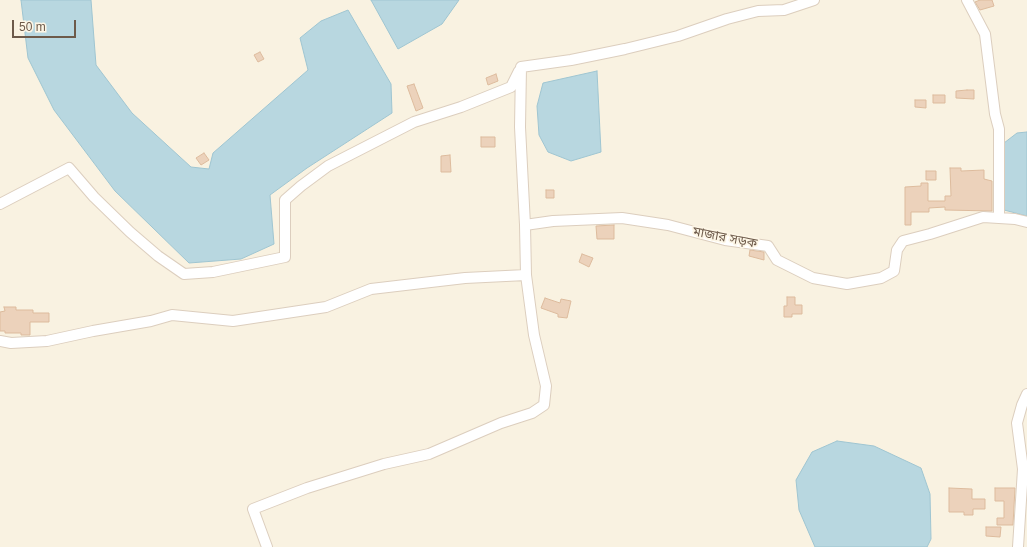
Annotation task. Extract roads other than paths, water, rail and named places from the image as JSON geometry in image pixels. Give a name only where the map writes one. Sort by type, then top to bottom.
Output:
[{"type":"street","points":[[521,67],[571,60],[625,49],[678,36],[758,10],[784,10],[814,0]]},
{"type":"street","points":[[967,0],[985,34],[995,114],[999,129],[999,218]]},
{"type":"street","points":[[0,204],[69,168],[94,198],[130,232],[158,256],[184,274],[213,272],[285,257],[285,200],[301,186],[328,166],[414,122],[461,107],[511,87],[521,67]]},
{"type":"street","points":[[267,547],[253,509],[307,488],[384,464],[429,454],[501,423],[532,413],[544,404],[546,386],[534,335],[526,275],[520,126],[521,67]]},
{"type":"street","name":"মাজার সড়ক","points":[[525,225],[553,221],[622,218],[668,225],[724,240],[768,246],[777,260],[813,278],[847,284],[881,278],[894,271],[897,250],[904,241],[983,217],[1015,219],[1027,222]]},
{"type":"street","points":[[0,341],[11,343],[47,341],[151,321],[172,315],[232,321],[326,307],[371,290],[465,278],[526,275]]},
{"type":"street","points":[[1018,547],[1023,469],[1017,422],[1027,394]]},
{"type":"water","points":[[21,0],[91,0],[96,65],[132,113],[191,167],[209,169],[213,153],[308,70],[300,38],[321,21],[348,10],[391,84],[392,113],[307,168],[270,195],[274,244],[241,259],[189,263],[115,191],[54,110],[28,58]]},
{"type":"water","points":[[371,0],[459,0],[442,24],[398,49]]},
{"type":"water","points":[[597,71],[601,152],[571,161],[548,152],[539,135],[537,106],[543,83]]},
{"type":"water","points":[[1027,132],[1027,216],[1004,210],[1004,143],[1017,133]]},
{"type":"water","points":[[837,441],[874,446],[921,468],[930,494],[931,539],[927,547],[815,547],[799,510],[796,480],[812,452]]}]
